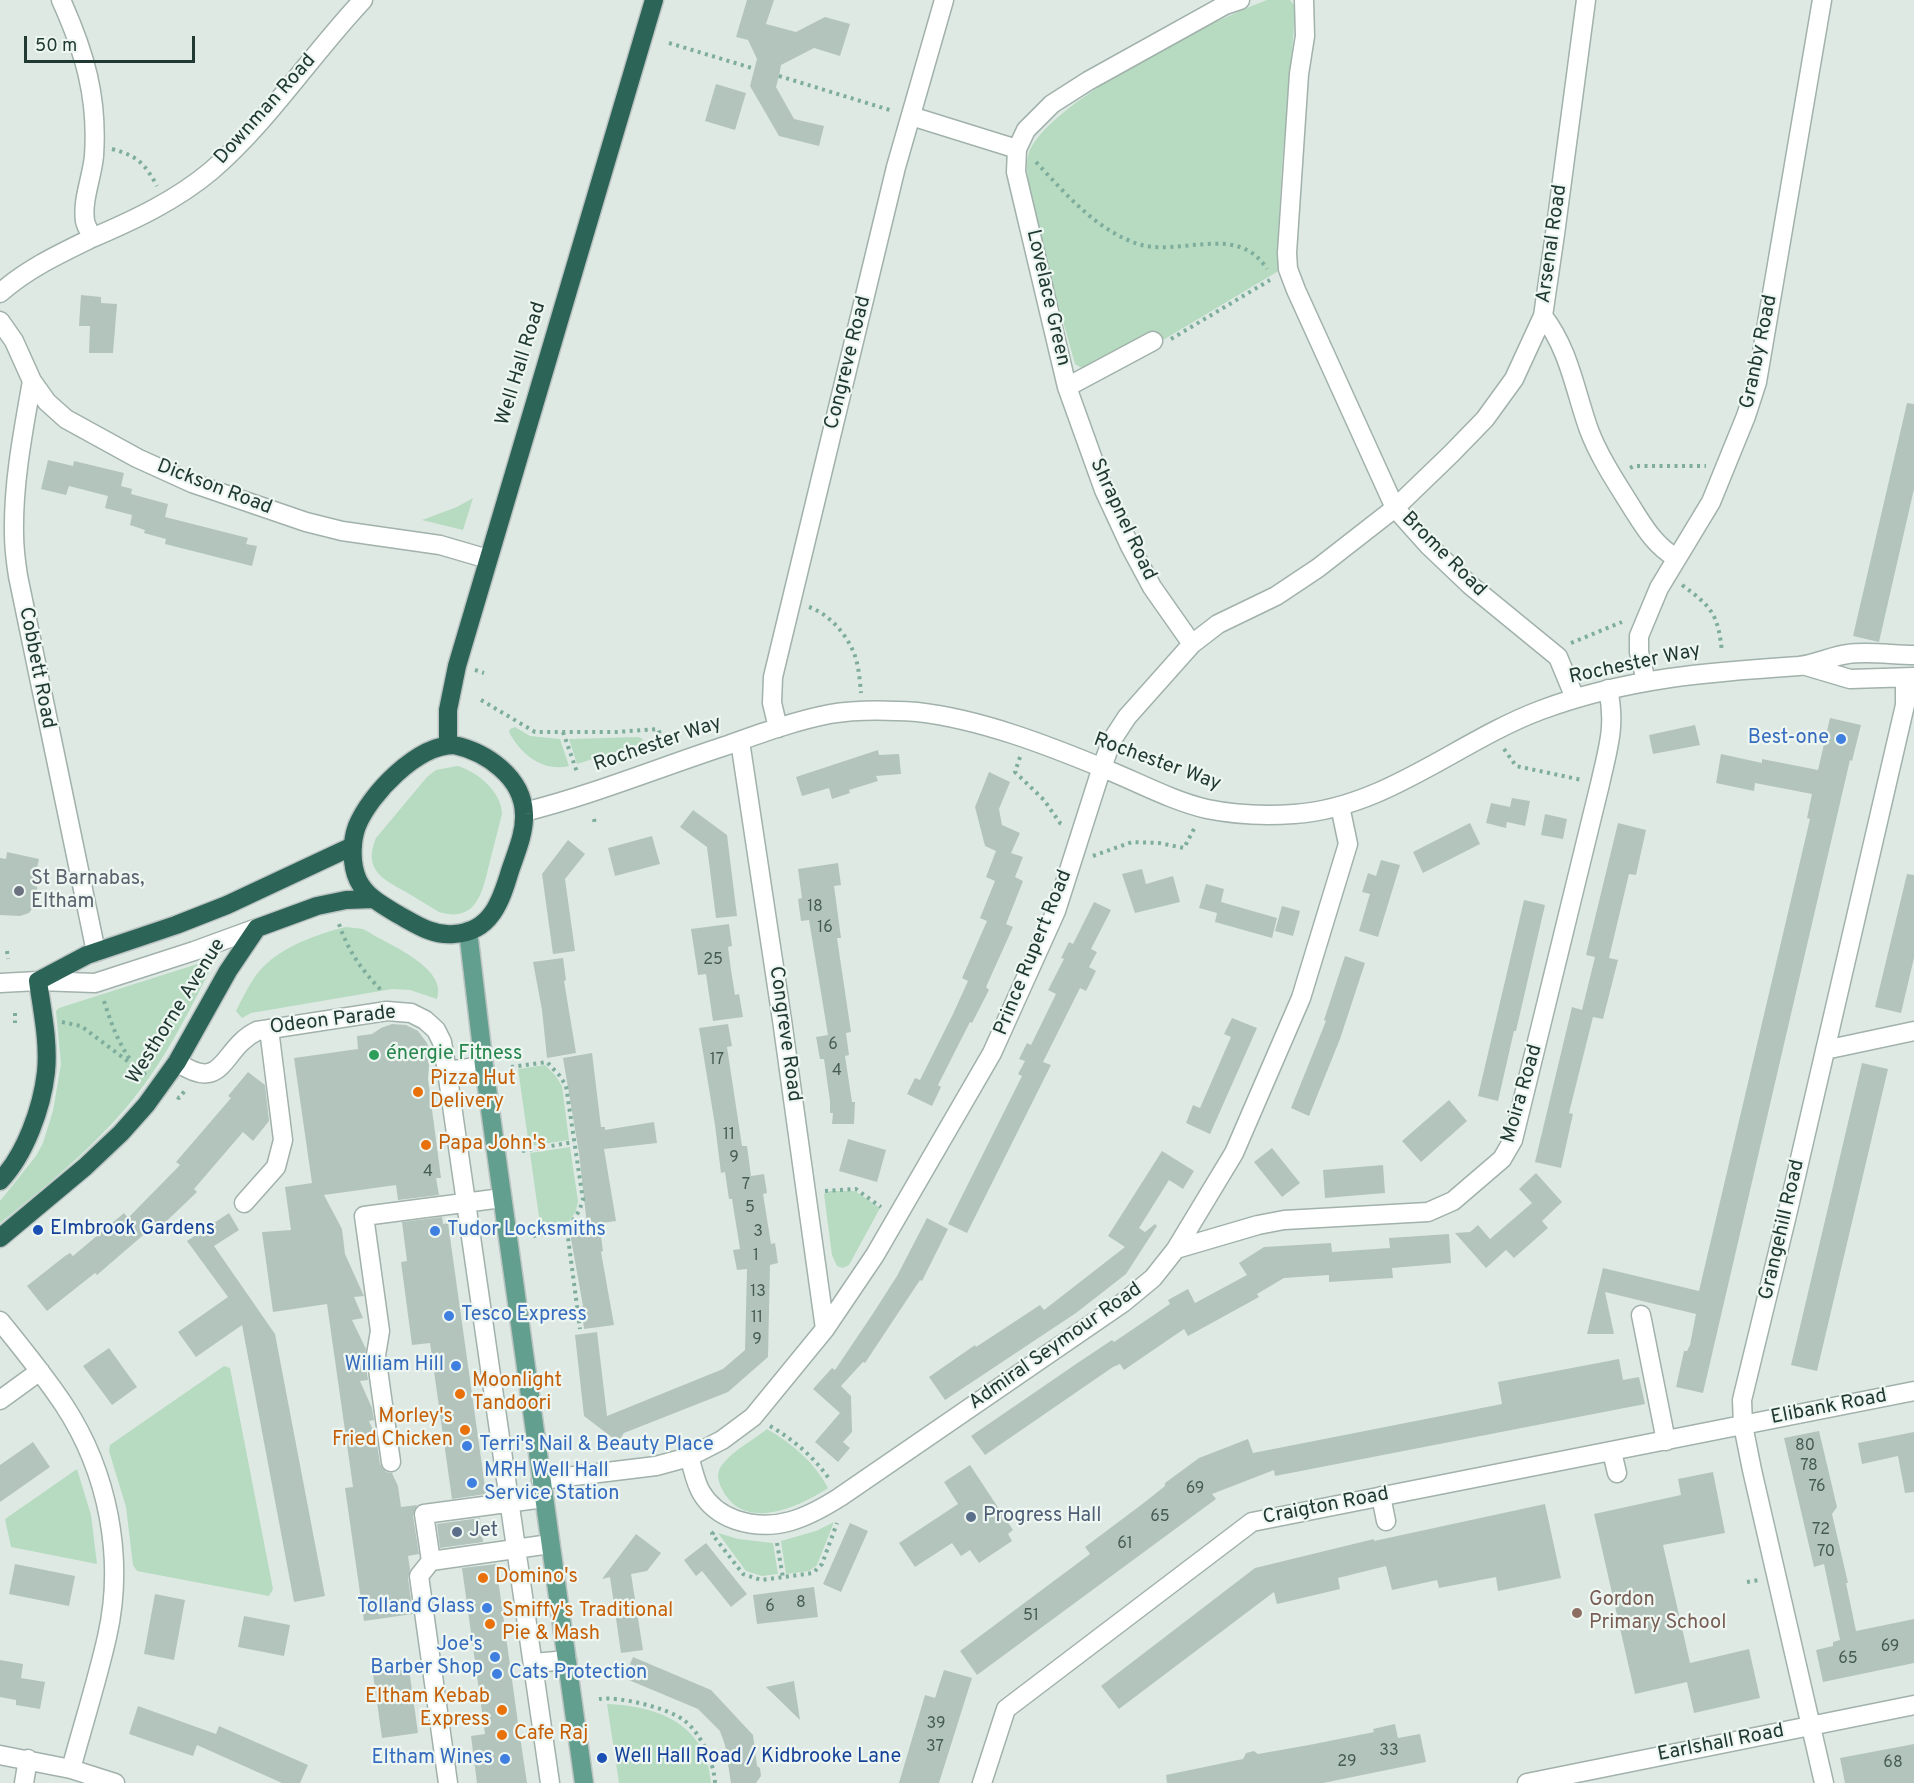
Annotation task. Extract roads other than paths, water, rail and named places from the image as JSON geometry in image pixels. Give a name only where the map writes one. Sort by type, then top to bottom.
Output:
[{"type":"highway","name":"Well Hall Road","points":[[447,745],[451,691],[488,558],[654,0]]},
{"type":"highway","points":[[447,745],[465,747],[481,753],[505,773],[515,784],[524,812],[518,848],[500,903],[484,922],[468,931],[455,934],[439,934],[423,929],[373,899],[358,881],[353,865],[353,846],[357,826],[384,787],[415,758],[429,750],[447,745]]},
{"type":"highway","points":[[0,1181],[23,1147],[37,1114],[46,1072],[45,1034],[38,981],[96,952],[227,905],[353,846]]},
{"type":"highway","points":[[256,928],[316,906],[346,900],[373,899]]},
{"type":"highway","name":"Westhorne Avenue","points":[[0,1238],[56,1193],[121,1133],[146,1105],[177,1062],[228,971],[256,928]]},
{"type":"main road","points":[[468,931],[484,1066],[584,1783]]},
{"type":"street","points":[[61,0],[86,61],[93,93],[94,146],[85,221],[92,238]]},
{"type":"street","name":"Downman Road","points":[[0,293],[45,260],[143,216],[211,171],[246,137],[363,0]]},
{"type":"street","name":"Congreve Road","points":[[778,728],[772,703],[773,677],[910,116],[944,0]]},
{"type":"street","points":[[910,116],[1017,149],[1026,130],[1052,104],[1088,81],[1225,5],[1240,0]]},
{"type":"street","name":"Brome Road","points":[[1305,0],[1305,36],[1299,74],[1287,253],[1288,269],[1296,290],[1395,508],[1429,546],[1470,585],[1558,657],[1575,698]]},
{"type":"street","name":"Arsenal Road","points":[[1586,0],[1556,234],[1543,316],[1556,332],[1590,432],[1613,477],[1651,538],[1662,550],[1676,558]]},
{"type":"street","name":"Granby Road","points":[[1646,681],[1639,652],[1639,636],[1666,576],[1711,502],[1746,416],[1757,382],[1822,0]]},
{"type":"street","name":"Lovelace Green","points":[[1017,149],[1016,171],[1067,387],[1153,341]]},
{"type":"street","name":"Prince Rupert Road","points":[[541,1480],[656,1466],[690,1457],[722,1440],[753,1417],[825,1329],[875,1256],[992,1053],[1056,911],[1102,767],[1113,740],[1128,717],[1192,644],[1218,624],[1276,596],[1318,568],[1395,508],[1485,419],[1514,379],[1543,316]]},
{"type":"street","name":"Dickson Road","points":[[0,321],[14,341],[32,381],[47,402],[66,419],[137,458],[192,483],[315,524],[351,533],[440,545],[488,558]]},
{"type":"street","name":"Cobbett Road","points":[[32,381],[19,458],[8,499],[18,576],[96,952]]},
{"type":"street","name":"Shrapnel Road","points":[[1067,387],[1104,490],[1130,546],[1152,587],[1192,644]]},
{"type":"street","name":"Rochester Way","points":[[524,812],[564,802],[778,728],[832,714],[863,711],[918,712],[955,718],[1102,767],[1205,808],[1248,815],[1297,814],[1340,806],[1371,795],[1408,778],[1492,732],[1537,712],[1608,689],[1646,681],[1724,671],[1804,665],[1850,653],[1914,655]]},
{"type":"street","name":"Rochester Way","points":[[1804,665],[1850,679],[1910,677]]},
{"type":"street","name":"Grangehill Road","points":[[1824,1783],[1743,1425],[1742,1400],[1910,677]]},
{"type":"street","name":"Moira Road","points":[[1176,1249],[1258,1225],[1284,1220],[1428,1212],[1453,1201],[1502,1159],[1513,1140],[1600,784],[1612,727],[1613,711],[1608,689]]},
{"type":"street","name":"Congreve Road","points":[[740,741],[825,1329]]},
{"type":"street","name":"Admiral Seymour Road","points":[[690,1457],[699,1490],[709,1504],[726,1516],[750,1524],[775,1526],[806,1516],[834,1500],[1124,1302],[1153,1278],[1176,1249],[1234,1153],[1301,998],[1348,844],[1340,806]]},
{"type":"street","points":[[0,983],[99,982],[256,928]]},
{"type":"street","name":"Odeon Parade","points":[[177,1062],[197,1074],[207,1074],[217,1069],[247,1036],[257,1031],[387,1011],[411,1013],[425,1020],[436,1030],[442,1042],[447,1071],[550,1783]]},
{"type":"street","points":[[244,1203],[276,1167],[283,1140],[269,1029]]},
{"type":"street","points":[[1825,1050],[1914,1031]]},
{"type":"street","points":[[447,1071],[484,1066]]},
{"type":"street","points":[[391,1462],[376,1355],[380,1331],[364,1216],[502,1197]]},
{"type":"street","points":[[1641,1315],[1666,1441]]},
{"type":"street","points":[[0,1321],[40,1371],[87,1446],[104,1494],[112,1534],[114,1581],[107,1635],[71,1769]]},
{"type":"street","points":[[0,1400],[40,1371]]},
{"type":"street","name":"Elibank Road","points":[[1743,1425],[1914,1391]]},
{"type":"street","name":"Craigton Road","points":[[982,1783],[1006,1709],[1252,1522],[1743,1425]]},
{"type":"street","points":[[1612,1452],[1617,1473]]},
{"type":"street","points":[[1381,1496],[1386,1521]]},
{"type":"street","points":[[431,1561],[424,1514],[544,1498]]},
{"type":"street","points":[[448,1783],[419,1576],[431,1561],[550,1544]]},
{"type":"street","points":[[534,1663],[567,1660]]},
{"type":"street","name":"Earlshall Road","points":[[1527,1783],[1914,1705]]},
{"type":"street","points":[[0,1755],[71,1769],[115,1783]]},
{"type":"street","points":[[24,1783],[28,1760]]},
{"type":"place","name":"Best-one","points":[[1841,739]]},
{"type":"place","name":"St Barnabas, Eltham","points":[[19,891]]},
{"type":"place","name":"énergie Fitness","points":[[374,1055]]},
{"type":"place","name":"Pizza Hut Delivery","points":[[418,1092]]},
{"type":"place","name":"Papa John's","points":[[426,1145]]},
{"type":"place","name":"Elmbrook Gardens","points":[[38,1230]]},
{"type":"place","name":"Tudor Locksmiths","points":[[435,1231]]},
{"type":"place","name":"Tesco Express","points":[[449,1316]]},
{"type":"place","name":"William Hill","points":[[456,1366]]},
{"type":"place","name":"Moonlight Tandoori","points":[[460,1394]]},
{"type":"place","name":"Morley's Fried Chicken","points":[[465,1430]]},
{"type":"place","name":"Terri's Nail & Beauty Place","points":[[467,1446]]},
{"type":"place","name":"MRH Well Hall Service Station","points":[[472,1483]]},
{"type":"place","name":"Progress Hall","points":[[971,1517]]},
{"type":"place","name":"Jet","points":[[457,1532]]},
{"type":"place","name":"Domino's","points":[[483,1578]]},
{"type":"place","name":"Tolland Glass","points":[[487,1608]]},
{"type":"place","name":"Gordon Primary School","points":[[1577,1613]]},
{"type":"place","name":"Smiffy's Traditional Pie & Mash","points":[[490,1624]]},
{"type":"place","name":"Joe's Barber Shop","points":[[495,1657]]},
{"type":"place","name":"Cats Protection","points":[[497,1674]]},
{"type":"place","name":"Eltham Kebab Express","points":[[502,1710]]},
{"type":"place","name":"Cafe Raj","points":[[502,1735]]},
{"type":"place","name":"Well Hall Road / Kidbrooke Lane","points":[[602,1758]]},
{"type":"place","name":"Eltham Wines","points":[[505,1759]]}]
